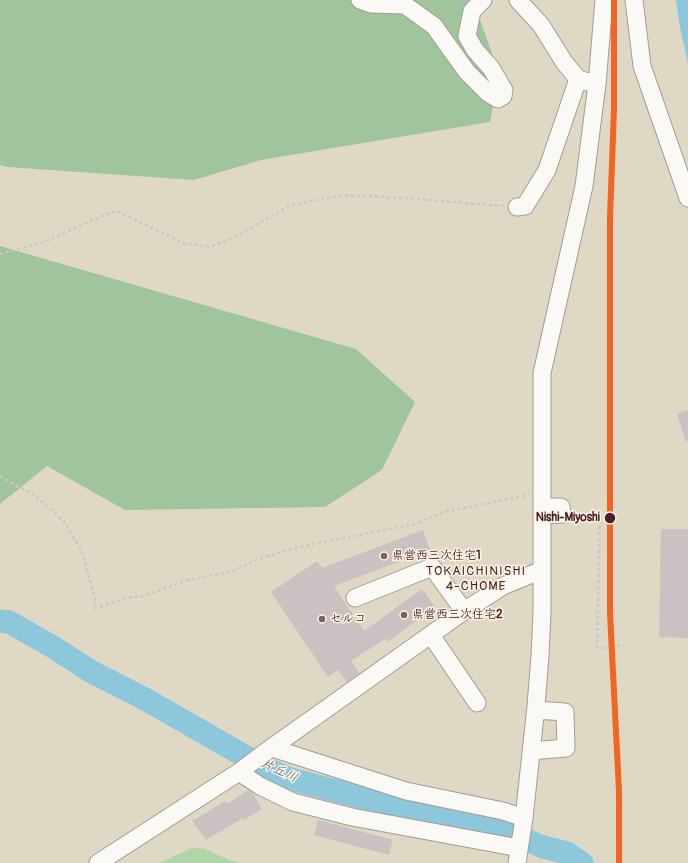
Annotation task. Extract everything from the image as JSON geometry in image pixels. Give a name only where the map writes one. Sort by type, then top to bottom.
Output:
[{"type":"street","points":[[360,0],[371,4],[405,5],[434,26],[467,72],[488,93],[498,99],[503,96],[504,90],[491,68],[475,50],[467,36],[472,11],[483,0]]},
{"type":"street","points":[[518,0],[540,24],[564,62],[578,79],[597,84]]},
{"type":"street","points":[[242,769],[260,786],[293,802],[518,856],[524,818],[536,710],[541,627],[542,373],[584,186],[597,84],[604,0]]},
{"type":"street","points":[[634,0],[642,66],[688,198]]},
{"type":"street","points":[[517,207],[525,206],[547,170],[578,79]]},
{"type":"street","points":[[355,598],[432,567],[461,607]]},
{"type":"street","points":[[394,651],[461,607],[503,586],[542,570]]},
{"type":"street","points":[[98,863],[242,769],[431,635],[461,607]]},
{"type":"street","points":[[431,635],[477,703]]},
{"type":"street","points":[[531,751],[566,748],[565,712],[536,710]]},
{"type":"street","points":[[268,750],[406,791],[524,818]]},
{"type":"path","points":[[0,254],[44,242],[106,214],[117,211],[184,243],[209,247],[233,238],[291,205],[343,195],[517,207]]},
{"type":"path","points":[[0,476],[32,493],[63,520],[81,549],[94,598],[94,609],[127,598],[144,596],[188,580],[230,572],[259,559],[299,547],[415,524],[443,512],[542,505]]},
{"type":"path","points":[[600,514],[597,648],[618,648],[618,643]]},
{"type":"green space","points":[[0,0],[473,0],[499,73],[490,122],[261,160],[194,180],[8,167],[0,165]]},
{"type":"green space","points":[[0,246],[356,349],[415,402],[382,470],[325,507],[125,510],[47,466],[0,504]]},
{"type":"green space","points":[[192,848],[205,849],[229,860],[241,863],[159,863]]},
{"type":"water","points":[[676,0],[688,0],[688,64],[680,27]]},
{"type":"building","points":[[688,410],[688,441],[686,442],[677,414]]},
{"type":"building","points":[[661,529],[688,529],[688,638],[659,637]]},
{"type":"building","name":"セルコ","points":[[423,530],[430,550],[334,586],[364,631],[422,589],[435,607],[387,642],[385,639],[351,661],[359,673],[347,682],[338,670],[328,677],[271,592],[317,561],[322,568]]},
{"type":"building","points":[[248,790],[253,794],[262,809],[244,820],[243,818],[206,840],[192,821],[225,801],[227,804]]},
{"type":"building","points":[[318,820],[393,840],[389,855],[314,835]]},
{"type":"waterway","name":"片丘川","points":[[0,621],[9,622],[53,647],[92,672],[145,699],[267,769],[291,779],[401,808],[502,830],[543,847],[567,853],[582,863]]},
{"type":"transit line","points":[[614,0],[614,109],[610,217],[610,613],[619,791],[619,863]]},
{"type":"place","name":"Nishi-Miyoshi","points":[[610,518]]},
{"type":"place","name":"県営西三次住宅1","points":[[384,556]]},
{"type":"place","name":"県営西三次住宅2","points":[[404,615]]},
{"type":"place","name":"セルコ","points":[[322,619]]},
{"type":"district","name":"TOKAICHINISHI 4-CHOME","points":[[476,580]]}]
